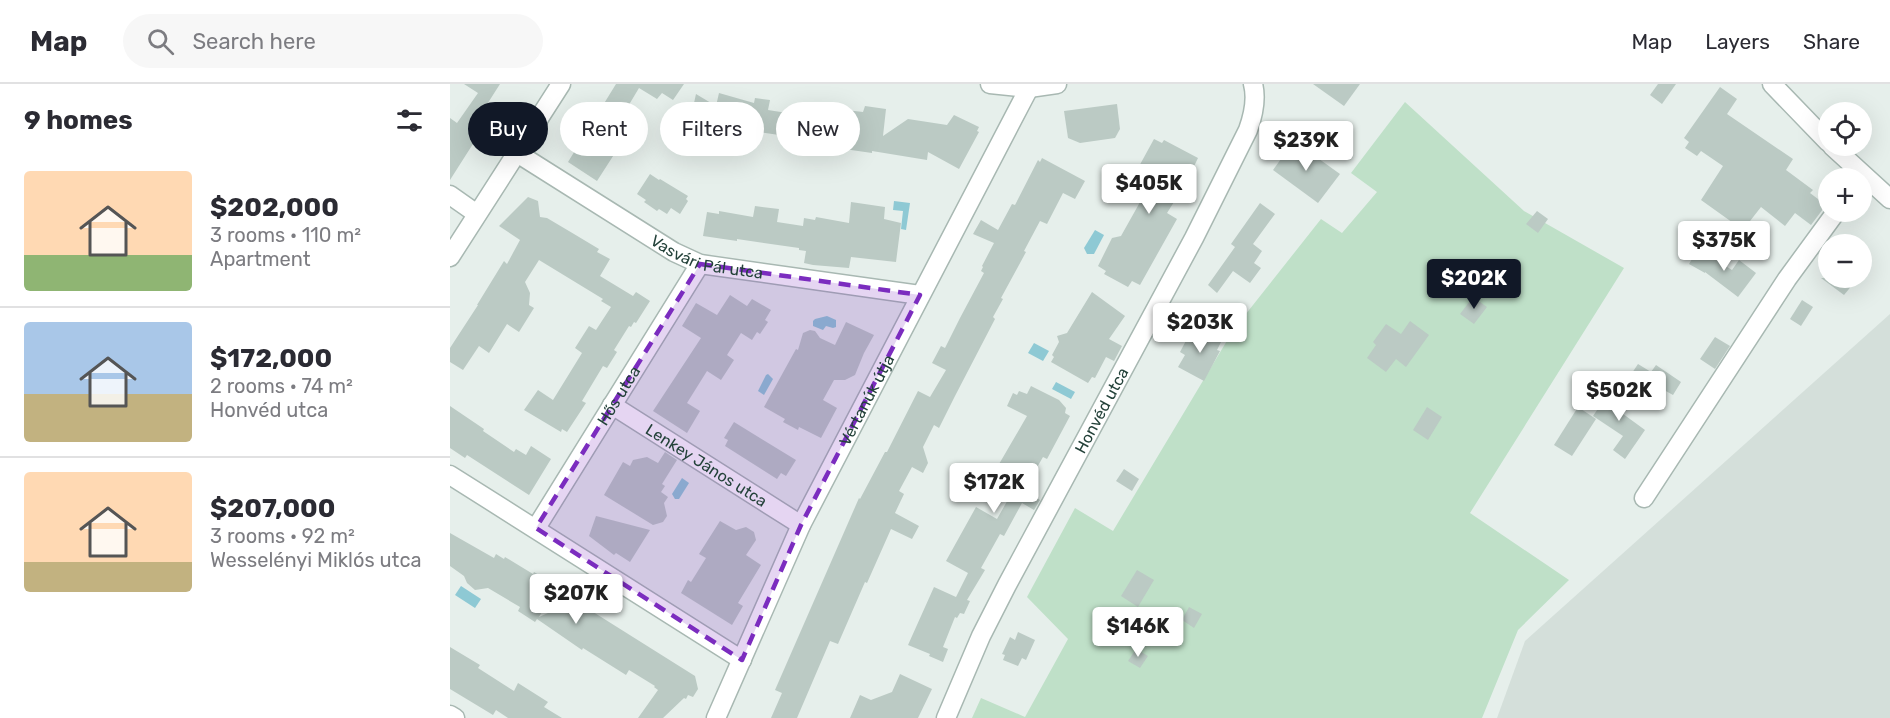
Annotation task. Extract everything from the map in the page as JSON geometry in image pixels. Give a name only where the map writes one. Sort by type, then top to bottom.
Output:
[{"type":"street","points":[[548,104],[561,84]]},
{"type":"street","points":[[990,84],[1029,88],[1057,84]]},
{"type":"street","points":[[1772,84],[1818,132]]},
{"type":"street","name":"Vértanúk útja","points":[[716,718],[801,525],[1029,88]]},
{"type":"street","name":"Honvéd utca","points":[[946,718],[981,636],[1007,585],[1194,238],[1248,130],[1252,120],[1253,93]]},
{"type":"street","points":[[450,257],[515,156]]},
{"type":"street","name":"Vasvári Pál utca","points":[[522,156],[674,252],[700,264],[920,295]]},
{"type":"street","points":[[1841,156],[1853,168]]},
{"type":"street","points":[[1872,185],[1890,199]]},
{"type":"street","points":[[450,195],[477,214]]},
{"type":"street","points":[[1644,498],[1787,279],[1829,222]]},
{"type":"street","name":"Hős utca","points":[[536,528],[700,264]]},
{"type":"street","name":"Lenkey János utca","points":[[612,405],[801,525]]},
{"type":"street","points":[[450,475],[742,660]]},
{"type":"street","points":[[450,715],[455,718]]},
{"type":"highlighted area","points":[[700,264],[920,295],[801,525],[742,660],[536,528]]},
{"type":"shaded area","points":[[1890,314],[1890,718],[1497,718],[1525,641]]},
{"type":"green space","points":[[1405,102],[1524,211],[1624,268],[1470,513],[1569,580],[1518,630],[1482,718],[972,718],[981,698],[1025,717],[1068,639],[1027,597],[1075,508],[1113,531],[1234,329],[1321,219],[1342,233],[1377,192],[1351,173]]},
{"type":"water","points":[[894,201],[910,203],[906,230],[901,229],[903,211],[893,210]]},
{"type":"water","points":[[1095,230],[1104,235],[1094,254],[1087,254],[1084,248]]},
{"type":"water","points":[[827,316],[836,320],[836,327],[826,326],[823,330],[813,326],[815,319]]},
{"type":"water","points":[[1034,343],[1049,351],[1043,361],[1028,353]]},
{"type":"water","points":[[768,374],[773,379],[764,395],[758,391]]},
{"type":"water","points":[[1056,382],[1075,392],[1071,399],[1052,389]]},
{"type":"water","points":[[682,478],[689,483],[679,499],[675,499],[672,494]]},
{"type":"water","points":[[576,580],[591,590],[587,598],[571,588]]},
{"type":"water","points":[[461,586],[481,599],[475,608],[455,595]]},
{"type":"building","points":[[464,84],[500,84],[488,102],[472,102],[478,93]]},
{"type":"building","points":[[616,84],[684,84],[673,100],[662,93],[657,99],[639,88],[631,102],[605,102]]},
{"type":"building","points":[[1313,84],[1360,84],[1344,106]]},
{"type":"building","points":[[1658,84],[1676,84],[1662,104],[1650,95]]},
{"type":"building","points":[[1720,87],[1737,99],[1727,114],[1793,159],[1786,170],[1813,190],[1810,193],[1818,199],[1818,216],[1811,225],[1795,213],[1785,226],[1761,207],[1743,230],[1701,200],[1723,166],[1701,151],[1697,156],[1685,148],[1689,142],[1684,138]]},
{"type":"building","points":[[719,93],[750,102],[717,102]]},
{"type":"building","points":[[696,94],[709,102],[694,102]]},
{"type":"building","points":[[755,98],[770,100],[768,110],[776,111],[776,135],[764,133],[764,102],[754,102]]},
{"type":"building","points":[[1117,104],[1120,129],[1115,138],[1080,143],[1068,138],[1064,111]]},
{"type":"building","points":[[865,106],[886,109],[883,136],[908,119],[947,125],[954,115],[979,127],[977,131],[979,132],[959,169],[928,152],[927,160],[872,151],[872,153],[860,151],[860,112],[863,112]]},
{"type":"building","points":[[468,107],[468,152],[450,180],[450,118],[457,123]]},
{"type":"building","points":[[1154,139],[1162,143],[1164,140],[1198,158],[1186,183],[1167,213],[1177,219],[1140,285],[1132,281],[1128,287],[1104,274],[1106,271],[1098,266],[1112,238],[1121,236],[1153,179],[1137,170]]},
{"type":"building","points":[[1294,141],[1340,174],[1318,203],[1273,170]]},
{"type":"building","points":[[572,156],[613,156],[597,181],[568,162]]},
{"type":"building","points":[[1042,158],[1085,181],[1075,199],[1063,193],[1047,224],[1040,221],[1001,298],[1003,299],[993,317],[995,319],[939,428],[934,425],[923,447],[928,463],[923,473],[912,467],[899,491],[904,494],[895,513],[919,526],[912,539],[891,529],[838,644],[830,641],[797,718],[771,718],[782,693],[775,690],[859,498],[887,452],[918,391],[930,397],[946,370],[932,363],[941,346],[945,348],[984,273],[981,271],[982,266],[994,243],[973,234],[981,220],[998,230],[1012,204],[1015,205],[1038,160],[1040,162]]},
{"type":"building","points":[[650,174],[688,196],[686,199],[688,201],[680,214],[671,208],[667,214],[659,209],[657,211],[637,194]]},
{"type":"building","points":[[528,197],[538,201],[540,217],[547,218],[599,249],[597,252],[610,259],[600,276],[633,296],[636,292],[650,301],[636,323],[629,326],[614,350],[617,352],[607,368],[603,366],[582,401],[586,403],[567,432],[562,429],[561,432],[524,410],[538,390],[553,400],[582,353],[575,348],[589,326],[596,330],[611,307],[601,301],[603,299],[539,260],[525,282],[530,293],[529,305],[534,308],[519,332],[507,324],[489,353],[479,346],[463,370],[450,362],[450,348],[504,261],[507,264],[520,240],[499,226]]},
{"type":"building","points":[[851,202],[885,207],[884,219],[901,223],[896,262],[851,257],[849,268],[813,265],[804,263],[806,251],[799,250],[799,248],[703,236],[707,212],[719,214],[719,211],[753,217],[755,206],[779,209],[777,222],[803,226],[804,218],[815,220],[816,217],[849,223]]},
{"type":"building","points":[[1260,203],[1275,214],[1253,244],[1262,251],[1254,263],[1261,268],[1250,283],[1233,271],[1217,293],[1208,285],[1235,247],[1231,244]]},
{"type":"building","points":[[1537,211],[1548,219],[1538,233],[1526,224]]},
{"type":"building","points":[[1698,249],[1732,270],[1739,260],[1756,273],[1738,297],[1705,272],[1689,264]]},
{"type":"building","points":[[1835,288],[1850,288],[1844,295]]},
{"type":"building","points":[[1092,292],[1125,316],[1109,339],[1122,346],[1114,361],[1106,357],[1095,378],[1092,377],[1088,383],[1051,362],[1059,342],[1057,336],[1067,333]]},
{"type":"building","points":[[730,295],[747,306],[752,299],[771,310],[765,320],[768,322],[760,334],[757,332],[752,340],[741,333],[727,355],[734,360],[721,380],[707,371],[687,403],[700,411],[687,433],[653,411],[701,338],[682,326],[696,303],[717,315]]},
{"type":"building","points":[[1473,297],[1487,307],[1474,324],[1460,314]]},
{"type":"building","points":[[1802,300],[1813,307],[1801,326],[1790,319]]},
{"type":"building","points":[[1410,321],[1429,335],[1406,367],[1396,359],[1386,372],[1367,358],[1376,345],[1373,342],[1386,324],[1401,334]]},
{"type":"building","points":[[846,322],[874,335],[855,375],[845,380],[834,380],[823,400],[837,408],[821,438],[783,422],[785,419],[764,407],[796,349],[798,350],[803,333],[810,330],[815,331],[820,338],[835,345]]},
{"type":"building","points":[[1199,328],[1222,340],[1217,350],[1220,351],[1204,381],[1178,367],[1185,355],[1180,352],[1189,335],[1194,338]]},
{"type":"building","points":[[1715,337],[1730,346],[1715,369],[1700,359]]},
{"type":"building","points":[[1638,364],[1651,372],[1656,365],[1681,382],[1673,395],[1664,390],[1660,396],[1630,376]]},
{"type":"building","points":[[1031,386],[1059,400],[1066,408],[1065,413],[1070,416],[1047,459],[1043,457],[1024,490],[1040,500],[1034,510],[1022,503],[1004,536],[1000,534],[981,568],[985,570],[967,600],[970,601],[964,614],[960,613],[957,618],[955,617],[943,647],[948,649],[943,662],[908,645],[934,587],[956,597],[968,573],[946,561],[976,507],[997,519],[1010,496],[988,483],[1027,416],[1007,406],[1013,393],[1017,395],[1019,391],[1027,394]]},
{"type":"building","points":[[1612,388],[1627,398],[1619,411],[1645,430],[1625,459],[1613,450],[1623,436],[1593,416]]},
{"type":"building","points":[[450,406],[514,452],[516,449],[526,455],[531,446],[551,459],[529,495],[467,455],[465,458],[450,448]]},
{"type":"building","points":[[1427,407],[1442,417],[1428,440],[1413,430]]},
{"type":"building","points":[[1578,407],[1596,419],[1572,456],[1554,445]]},
{"type":"building","points":[[734,422],[796,460],[786,476],[781,473],[777,479],[725,446],[728,440],[724,438]]},
{"type":"building","points":[[665,452],[677,460],[662,484],[665,486],[661,492],[668,497],[664,503],[667,516],[663,522],[653,525],[604,495],[623,462],[630,466],[633,460],[647,457],[658,463]]},
{"type":"building","points":[[1124,469],[1139,479],[1132,491],[1116,481]]},
{"type":"building","points":[[596,516],[650,530],[630,562],[616,553],[614,555],[589,536]]},
{"type":"building","points":[[720,521],[736,530],[746,527],[754,532],[756,540],[746,555],[761,565],[738,603],[743,606],[732,625],[681,593],[688,580],[691,582],[706,558],[699,554]]},
{"type":"building","points":[[450,533],[494,558],[496,554],[504,559],[505,557],[557,586],[539,617],[568,604],[574,618],[582,605],[695,676],[698,689],[693,697],[688,695],[663,718],[638,718],[658,690],[655,686],[629,670],[626,675],[583,648],[582,650],[537,619],[535,622],[518,611],[520,607],[488,588],[475,590],[467,583],[464,576],[450,566]]},
{"type":"building","points":[[1137,570],[1154,580],[1138,607],[1121,596]]},
{"type":"building","points":[[1189,607],[1202,614],[1194,628],[1182,620]]},
{"type":"building","points":[[1018,632],[1035,640],[1026,660],[1022,658],[1018,666],[1003,660],[1005,655],[1002,654],[1010,637],[1015,640]]},
{"type":"building","points":[[450,647],[480,665],[478,668],[514,691],[518,683],[548,702],[544,707],[562,718],[508,718],[496,710],[493,715],[450,689]]},
{"type":"building","points":[[1136,649],[1148,656],[1140,668],[1128,661]]},
{"type":"building","points":[[900,674],[932,689],[918,718],[850,718],[860,695],[871,700],[892,692]]}]
